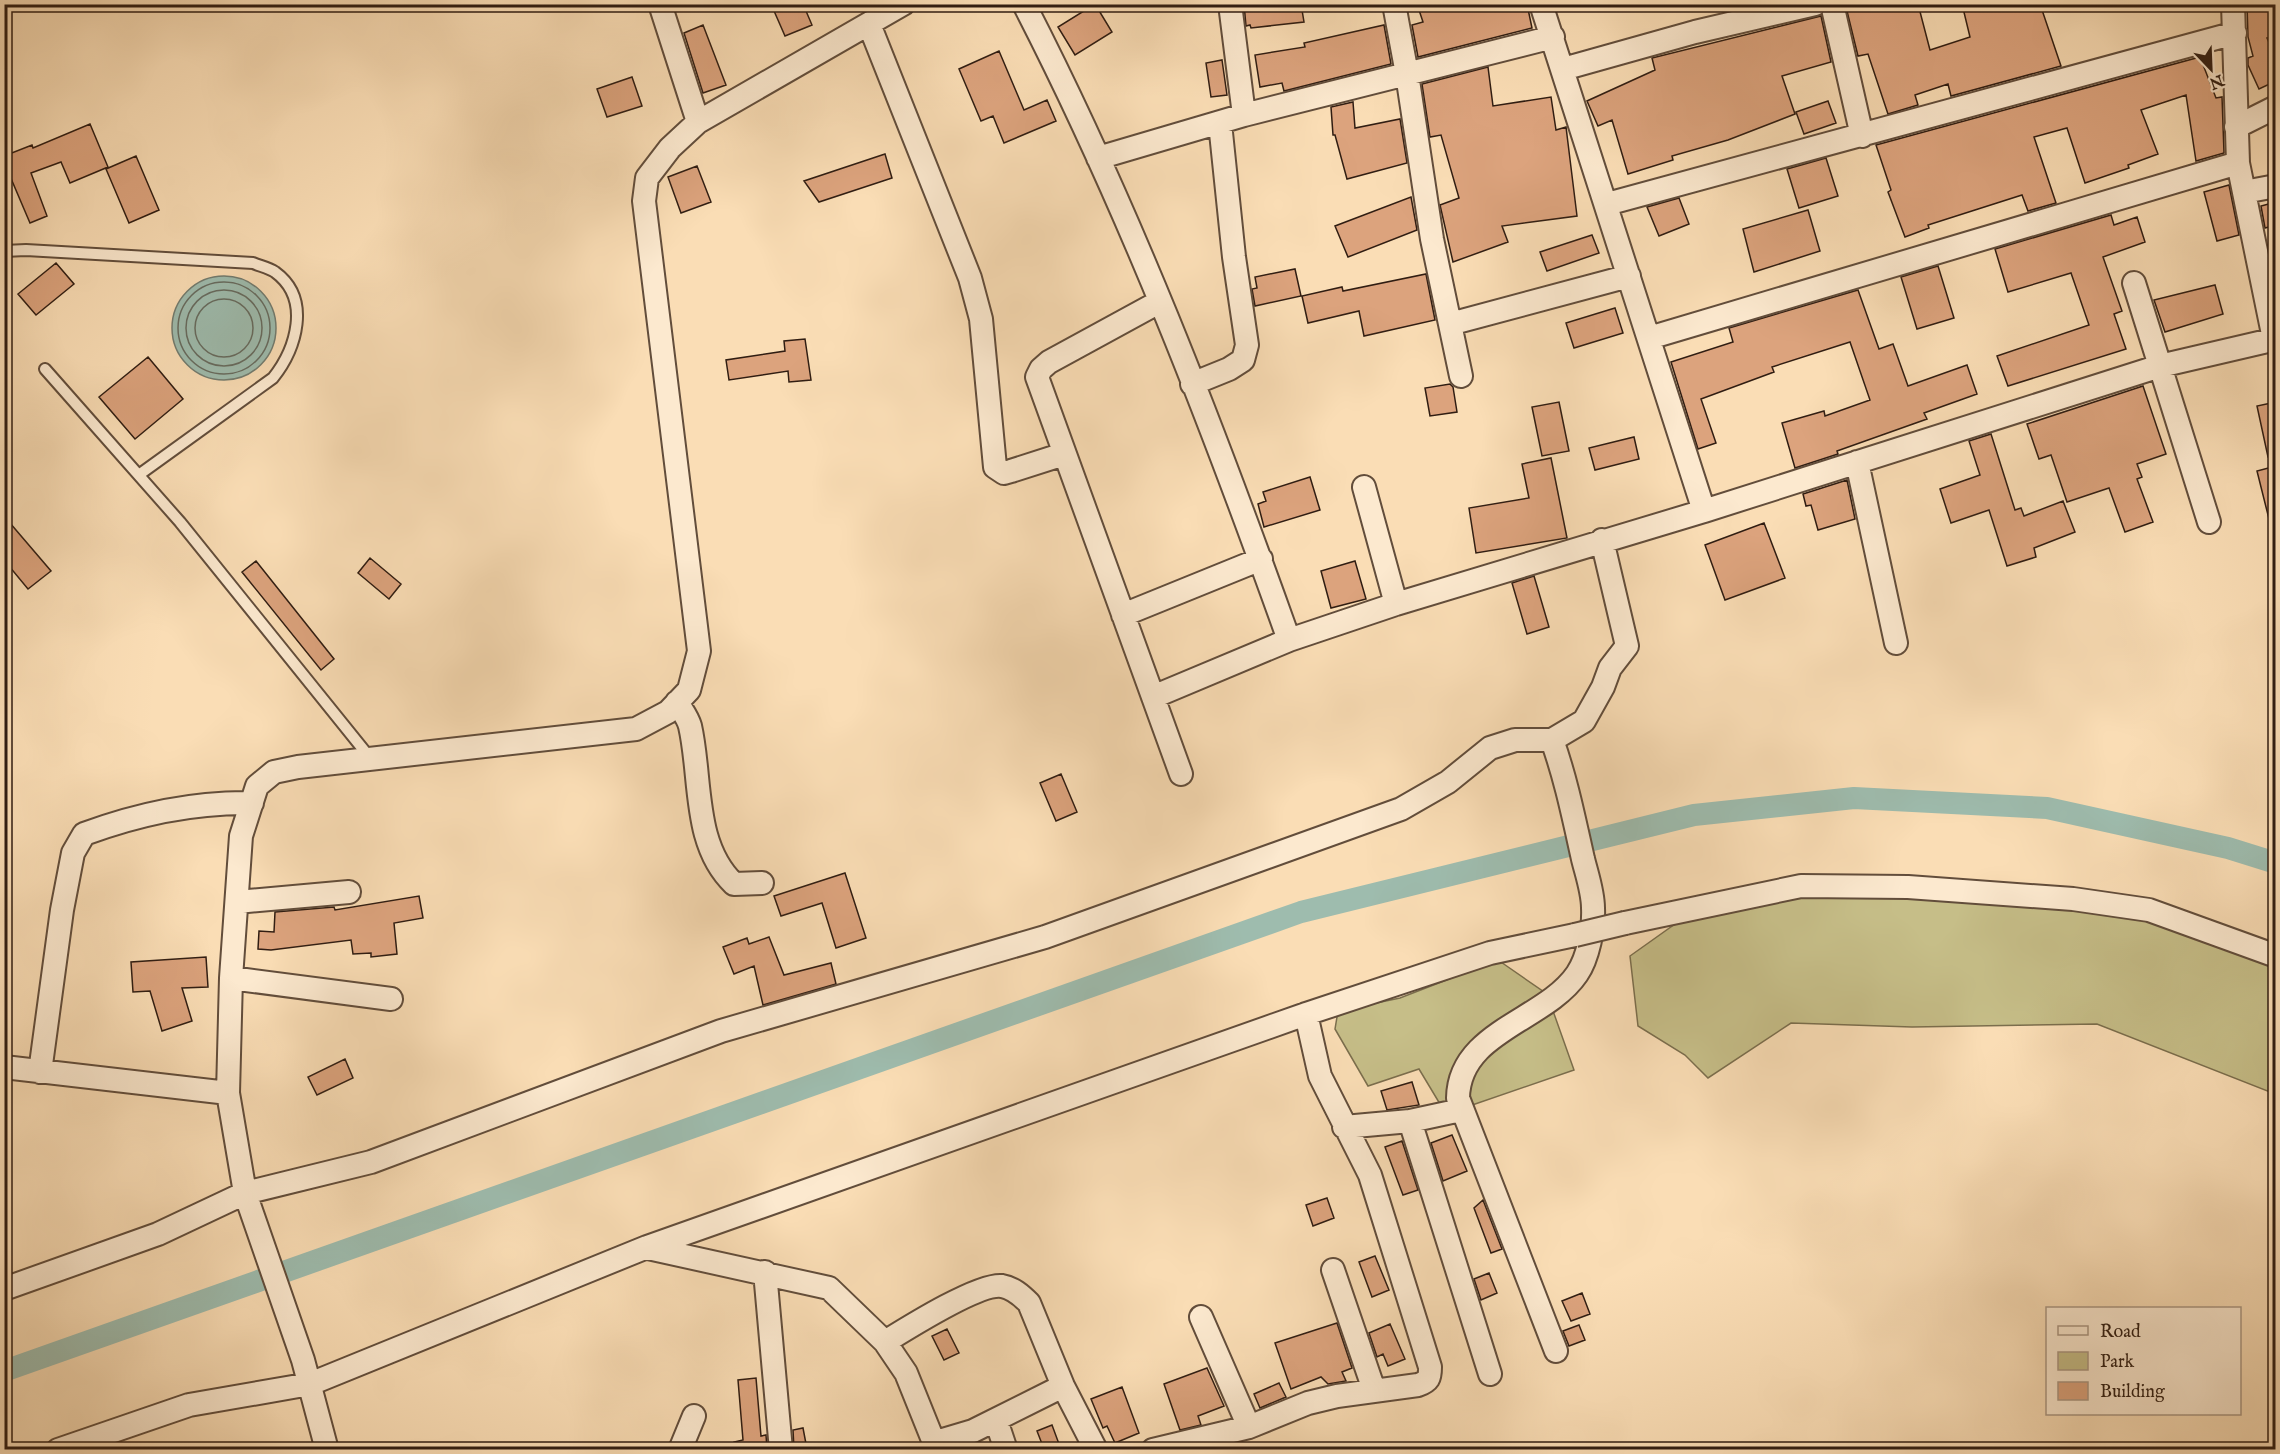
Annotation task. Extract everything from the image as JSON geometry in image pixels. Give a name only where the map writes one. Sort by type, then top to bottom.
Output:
[{"type":"street","points":[[660,4],[698,122]]},
{"type":"street","points":[[327,1449],[303,1360],[245,1193],[228,1093],[231,978],[241,836],[257,786],[274,772],[636,729],[668,712],[688,690],[699,651],[644,201],[647,178],[670,148],[698,122],[903,4]]},
{"type":"street","points":[[1024,4],[1098,158],[1160,302],[1261,559],[1289,640]]},
{"type":"street","points":[[1230,4],[1244,115]]},
{"type":"street","points":[[1394,4],[1432,239],[1461,376]]},
{"type":"street","points":[[1541,4],[1704,511]]},
{"type":"street","points":[[1563,69],[1720,15],[1815,4]]},
{"type":"street","points":[[1832,4],[1862,136]]},
{"type":"street","points":[[1153,697],[1289,640],[1396,604],[1704,511],[2160,366],[2275,339],[2238,163],[2233,4]]},
{"type":"street","points":[[869,24],[970,278],[981,319],[995,467],[1004,473],[1064,454]]},
{"type":"street","points":[[1606,204],[2235,33]]},
{"type":"street","points":[[1098,158],[1244,115],[1553,37]]},
{"type":"street","points":[[2236,127],[2276,107]]},
{"type":"street","points":[[1192,384],[1229,369],[1243,360],[1247,345],[1234,257],[1220,123]]},
{"type":"street","points":[[1649,338],[2238,163]]},
{"type":"street","points":[[2244,192],[2276,186]]},
{"type":"street","points":[[1450,324],[1629,276]]},
{"type":"street","points":[[2134,283],[2209,522]]},
{"type":"street","points":[[1160,302],[1049,362],[1041,369],[1037,377],[1181,774]]},
{"type":"street","points":[[1857,462],[1896,643]]},
{"type":"street","points":[[1364,487],[1396,604]]},
{"type":"street","points":[[4,1289],[158,1234],[245,1193],[371,1162],[721,1030],[1097,920],[1401,809],[1448,782],[1473,760],[1503,743],[1552,740],[1584,722],[1603,687],[1610,668],[1627,646],[1602,540]]},
{"type":"street","points":[[1123,615],[1261,559]]},
{"type":"street","points":[[677,702],[690,724],[705,832],[720,870],[734,884],[762,883]]},
{"type":"street","points":[[1552,740],[1563,771],[1593,904],[1589,943],[1577,974],[1561,991],[1487,1041],[1474,1054],[1458,1085],[1461,1110],[1556,1351]]},
{"type":"street","points":[[40,1072],[64,899],[73,853],[84,834],[124,819],[212,802],[252,803]]},
{"type":"street","points":[[58,1449],[189,1406],[310,1384],[647,1247],[1306,1014],[1490,953],[1800,886],[1908,886],[2073,899],[2149,910],[2276,956]]},
{"type":"street","points":[[237,902],[349,892]]},
{"type":"street","points":[[231,978],[392,999]]},
{"type":"street","points":[[1153,1449],[1255,1424],[1308,1402],[1426,1382],[1430,1377],[1430,1367],[1378,1197],[1361,1156],[1344,1127],[1320,1076],[1306,1014]]},
{"type":"street","points":[[4,1067],[228,1093]]},
{"type":"street","points":[[1344,1127],[1410,1121],[1461,1110]]},
{"type":"street","points":[[1410,1121],[1490,1374]]},
{"type":"street","points":[[647,1247],[829,1288],[885,1342],[906,1373],[937,1446],[973,1431],[1063,1386]]},
{"type":"street","points":[[1333,1270],[1374,1390]]},
{"type":"street","points":[[765,1272],[781,1449]]},
{"type":"street","points":[[885,1342],[949,1304],[1000,1285],[1019,1292],[1029,1303],[1063,1386],[1096,1449]]},
{"type":"street","points":[[1202,1317],[1255,1424]]},
{"type":"street","points":[[1235,1359],[1255,1424]]},
{"type":"street","points":[[680,1449],[694,1416]]},
{"type":"street","points":[[996,1420],[1006,1449]]},
{"type":"lane","points":[[4,251],[26,250],[254,263],[274,272],[286,282],[293,298],[297,323],[296,341],[286,363],[273,378],[140,474]]},
{"type":"lane","points":[[45,369],[140,474],[372,759]]},
{"type":"green space","points":[[1812,894],[1942,898],[2123,911],[2275,964],[2275,1094],[2097,1024],[1912,1027],[1791,1023],[1708,1078],[1685,1055],[1638,1026],[1630,956],[1685,917]]},
{"type":"green space","points":[[1498,960],[1547,994],[1574,1070],[1446,1114],[1419,1069],[1368,1086],[1335,1029],[1338,1011],[1400,998]]},
{"type":"water","points":[[224,276],[244,280],[261,291],[272,308],[276,328],[272,348],[261,365],[244,376],[224,380],[204,376],[187,365],[176,348],[172,328],[176,308],[187,291],[204,280]]},
{"type":"building","points":[[771,4],[803,4],[812,25],[785,36]]},
{"type":"building","points":[[1095,4],[1112,32],[1075,55],[1058,27]]},
{"type":"building","points":[[1244,4],[1301,4],[1304,22],[1251,28],[1250,25],[1246,26]]},
{"type":"building","points":[[1417,4],[1527,4],[1532,28],[1418,57],[1412,25],[1423,22]]},
{"type":"building","points":[[1855,4],[1918,4],[1930,50],[1970,37],[1962,4],[2040,4],[2061,66],[1951,96],[1948,84],[1915,95],[1918,105],[1888,114],[1868,54],[1858,56],[1846,7]]},
{"type":"building","points":[[2247,4],[2276,4],[2276,36],[2267,38],[2276,58],[2276,81],[2259,89],[2248,65],[2248,58],[2253,56],[2248,37]]},
{"type":"building","points":[[1821,16],[1831,62],[1782,76],[1795,114],[1728,140],[1672,156],[1673,160],[1628,174],[1612,120],[1598,126],[1587,101],[1655,70],[1652,58]]},
{"type":"building","points":[[703,25],[726,85],[703,93],[684,33]]},
{"type":"building","points":[[1384,25],[1391,64],[1284,91],[1282,83],[1260,87],[1255,55],[1305,47],[1304,43]]},
{"type":"building","points":[[999,51],[1024,110],[1047,100],[1056,121],[1004,143],[993,116],[981,121],[959,69]]},
{"type":"building","points":[[2200,57],[2216,98],[2222,97],[2224,153],[2196,161],[2186,95],[2141,110],[2158,154],[2128,165],[2129,168],[2085,183],[2067,128],[2034,137],[2056,203],[2028,211],[2022,195],[1928,225],[1929,228],[1905,237],[1888,192],[1891,190],[1876,145]]},
{"type":"building","points":[[1222,60],[1227,95],[1211,97],[1206,63]]},
{"type":"building","points":[[1488,67],[1493,106],[1551,97],[1556,130],[1566,127],[1577,216],[1502,226],[1508,242],[1453,262],[1440,205],[1459,198],[1441,135],[1430,137],[1422,84]]},
{"type":"building","points":[[632,77],[642,106],[607,117],[597,89]]},
{"type":"building","points":[[1828,101],[1836,123],[1804,134],[1796,112]]},
{"type":"building","points":[[1353,102],[1355,128],[1400,119],[1407,163],[1347,179],[1335,135],[1333,135],[1331,107]]},
{"type":"building","points":[[90,124],[108,167],[70,183],[61,162],[31,173],[47,216],[30,223],[4,162],[4,156],[32,145],[33,148]]},
{"type":"building","points":[[885,154],[892,178],[819,202],[804,181]]},
{"type":"building","points":[[136,156],[159,210],[129,223],[106,169]]},
{"type":"building","points":[[1826,158],[1838,196],[1799,208],[1787,169]]},
{"type":"building","points":[[697,166],[711,202],[681,213],[668,177]]},
{"type":"building","points":[[2229,185],[2239,235],[2217,241],[2204,192]]},
{"type":"building","points":[[1411,197],[1417,230],[1348,257],[1335,226]]},
{"type":"building","points":[[1679,198],[1689,224],[1659,236],[1647,207]]},
{"type":"building","points":[[2276,202],[2276,225],[2265,228],[2261,206]]},
{"type":"building","points":[[1808,210],[1820,251],[1754,272],[1743,229]]},
{"type":"building","points":[[2111,215],[2114,225],[2137,217],[2145,242],[2103,257],[2122,311],[2114,314],[2126,349],[2008,386],[1997,356],[2089,325],[2071,273],[2008,292],[1995,249]]},
{"type":"building","points":[[1592,235],[1599,253],[1547,271],[1540,252]]},
{"type":"building","points":[[56,263],[74,284],[36,315],[18,294]]},
{"type":"building","points":[[1938,266],[1954,318],[1917,329],[1901,277]]},
{"type":"building","points":[[1295,269],[1301,296],[1255,306],[1252,289],[1257,288],[1255,277]]},
{"type":"building","points":[[1426,274],[1435,320],[1364,336],[1359,311],[1308,323],[1302,296],[1342,287],[1343,291]]},
{"type":"building","points":[[2215,285],[2223,314],[2165,332],[2154,300]]},
{"type":"building","points":[[1858,290],[1879,349],[1893,344],[1908,386],[1967,365],[1977,394],[1924,413],[1927,419],[1837,451],[1838,454],[1795,468],[1782,423],[1824,411],[1825,416],[1870,400],[1850,342],[1772,367],[1774,372],[1701,399],[1716,443],[1698,449],[1671,362],[1733,342],[1729,328]]},
{"type":"building","points":[[1615,308],[1623,333],[1574,348],[1566,323]]},
{"type":"building","points":[[805,339],[811,380],[789,382],[788,371],[729,380],[726,360],[785,351],[784,341]]},
{"type":"building","points":[[148,357],[183,399],[135,439],[99,397]]},
{"type":"building","points":[[1450,384],[1453,387],[1457,412],[1430,416],[1425,388]]},
{"type":"building","points":[[2143,386],[2166,454],[2137,464],[2142,477],[2137,479],[2153,522],[2125,532],[2109,488],[2067,502],[2051,455],[2039,459],[2027,424]]},
{"type":"building","points":[[1559,402],[1569,451],[1542,456],[1532,407]]},
{"type":"building","points":[[2276,402],[2276,456],[2268,457],[2257,406]]},
{"type":"building","points":[[1991,434],[2015,510],[2021,508],[2024,516],[2063,501],[2075,532],[2034,548],[2036,557],[2007,566],[1989,510],[1951,523],[1940,489],[1980,475],[1969,441]]},
{"type":"building","points":[[1634,437],[1639,459],[1595,470],[1589,448]]},
{"type":"building","points":[[1551,458],[1567,538],[1476,553],[1469,508],[1529,498],[1522,464]]},
{"type":"building","points":[[2276,466],[2276,518],[2269,519],[2257,471]]},
{"type":"building","points":[[1310,477],[1320,510],[1264,527],[1258,504],[1266,501],[1263,492]]},
{"type":"building","points":[[1847,480],[1855,519],[1818,530],[1811,505],[1806,506],[1803,494]]},
{"type":"building","points":[[4,516],[51,571],[28,589],[4,560]]},
{"type":"building","points":[[1764,523],[1785,578],[1725,600],[1705,545]]},
{"type":"building","points":[[370,558],[401,584],[389,599],[358,573]]},
{"type":"building","points":[[256,561],[334,659],[321,670],[242,572]]},
{"type":"building","points":[[1355,561],[1366,599],[1331,608],[1321,571]]},
{"type":"building","points":[[1534,576],[1549,627],[1527,634],[1512,583]]},
{"type":"building","points":[[1061,774],[1077,812],[1056,821],[1040,783]]},
{"type":"building","points":[[845,873],[866,938],[836,948],[822,903],[781,916],[774,896]]},
{"type":"building","points":[[419,896],[423,918],[394,923],[397,954],[371,957],[371,953],[353,954],[351,940],[271,950],[258,949],[259,931],[274,932],[275,912],[334,907],[335,910]]},
{"type":"building","points":[[769,937],[784,975],[831,963],[836,984],[763,1005],[754,966],[734,974],[723,947],[747,938],[749,944]]},
{"type":"building","points":[[206,957],[208,987],[182,988],[192,1021],[162,1031],[150,991],[133,992],[131,962]]},
{"type":"building","points":[[345,1059],[353,1078],[317,1095],[308,1077]]},
{"type":"building","points":[[1412,1082],[1419,1105],[1387,1110],[1381,1091]]},
{"type":"building","points":[[1452,1135],[1467,1171],[1443,1181],[1431,1143]]},
{"type":"building","points":[[1402,1141],[1418,1190],[1403,1195],[1385,1147]]},
{"type":"building","points":[[1327,1198],[1334,1218],[1313,1226],[1306,1205]]},
{"type":"building","points":[[1483,1200],[1502,1249],[1491,1253],[1474,1208]]},
{"type":"building","points":[[1375,1256],[1389,1290],[1372,1297],[1359,1262]]},
{"type":"building","points":[[1489,1273],[1497,1293],[1481,1300],[1474,1279]]},
{"type":"building","points":[[1582,1293],[1590,1314],[1571,1321],[1562,1301]]},
{"type":"building","points":[[1337,1323],[1352,1368],[1342,1372],[1346,1381],[1328,1384],[1321,1377],[1291,1389],[1275,1343]]},
{"type":"building","points":[[1390,1324],[1405,1359],[1388,1366],[1383,1354],[1377,1357],[1369,1333]]},
{"type":"building","points":[[1579,1325],[1585,1340],[1569,1346],[1563,1331]]},
{"type":"building","points":[[947,1329],[959,1353],[944,1360],[932,1336]]},
{"type":"building","points":[[1207,1368],[1224,1406],[1198,1416],[1201,1425],[1180,1430],[1164,1384]]},
{"type":"building","points":[[756,1378],[761,1436],[766,1435],[767,1449],[735,1449],[734,1442],[743,1440],[738,1380]]},
{"type":"building","points":[[1279,1383],[1286,1397],[1260,1408],[1254,1394]]},
{"type":"building","points":[[1122,1387],[1139,1433],[1115,1443],[1107,1426],[1103,1428],[1091,1399]]},
{"type":"building","points":[[1052,1425],[1059,1444],[1044,1449],[1037,1431]]},
{"type":"building","points":[[803,1428],[807,1449],[794,1449],[793,1430]]},
{"type":"waterway","points":[[4,1371],[1301,912],[1694,815],[1854,798],[2047,808],[2228,848],[2276,863]]}]
